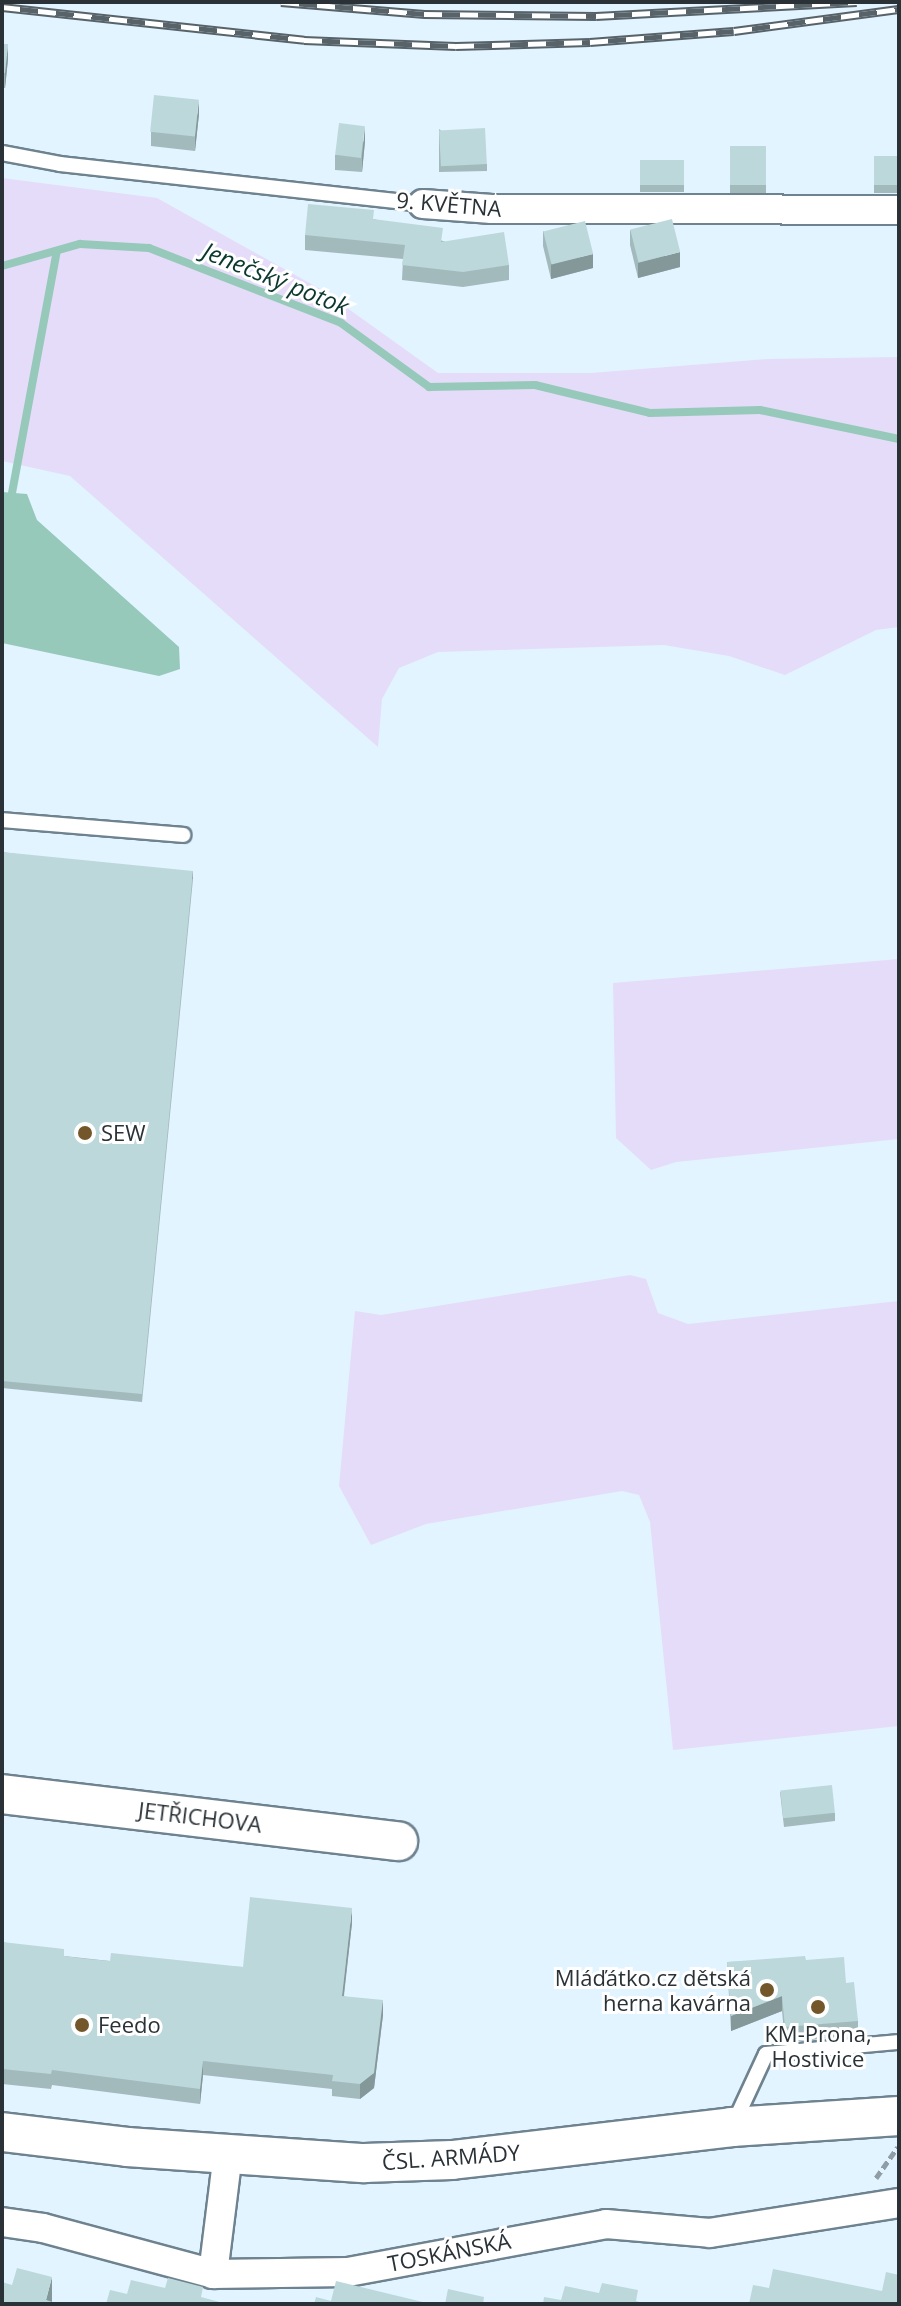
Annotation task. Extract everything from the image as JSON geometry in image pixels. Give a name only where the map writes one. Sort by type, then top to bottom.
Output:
[{"type":"main road","name":"JETŘICHOVA","points":[[2,1794],[398,1841]]},
{"type":"main road","name":"ČSL. ARMÁDY","points":[[2,2132],[127,2147],[364,2163],[452,2160],[732,2127],[899,2116]]},
{"type":"street","name":"9. KVĚTNA","points":[[423,204],[492,209],[899,210]]},
{"type":"street","points":[[213,2274],[228,2153]]},
{"type":"street","name":"TOSKÁNSKÁ","points":[[2,2222],[43,2228],[213,2274],[348,2272],[606,2224],[710,2233],[899,2203]]},
{"type":"lane","name":"9. KVĚTNA","points":[[2,153],[60,164],[423,204]]},
{"type":"lane","points":[[2,820],[183,835]]},
{"type":"lane","points":[[732,2127],[766,2054],[899,2042]]},
{"type":"shaded area","points":[[2,178],[157,198],[322,290],[438,373],[591,373],[768,359],[899,357],[899,627],[876,630],[785,675],[729,656],[664,645],[438,652],[399,668],[382,699],[378,747],[70,476],[2,461]]},
{"type":"shaded area","points":[[2,492],[27,494],[37,520],[179,647],[180,669],[159,676],[2,643]]},
{"type":"shaded area","points":[[899,959],[899,1139],[676,1162],[651,1170],[616,1138],[613,983]]},
{"type":"shaded area","points":[[630,1275],[646,1279],[658,1313],[688,1324],[899,1301],[899,1726],[673,1750],[650,1522],[639,1495],[622,1491],[426,1524],[371,1545],[339,1486],[355,1311],[381,1315]]},
{"type":"building","points":[[2,44],[8,44],[5,73],[2,73]]},
{"type":"building","points":[[154,95],[199,100],[195,137],[150,132]]},
{"type":"building","points":[[339,123],[365,126],[361,158],[335,155]]},
{"type":"building","points":[[485,128],[487,164],[441,166],[439,130]]},
{"type":"building","points":[[730,146],[766,146],[766,185],[730,185]]},
{"type":"building","points":[[874,156],[899,156],[899,185],[874,185]]},
{"type":"building","points":[[640,160],[684,160],[684,185],[640,185]]},
{"type":"building","points":[[308,204],[374,210],[373,219],[443,228],[441,242],[504,232],[509,265],[463,272],[402,265],[405,245],[305,235]]},
{"type":"building","points":[[672,219],[680,252],[639,262],[630,229]]},
{"type":"building","points":[[585,221],[593,254],[552,264],[543,231]]},
{"type":"building","name":"SEW","points":[[2,852],[193,871],[142,1394],[2,1381]]},
{"type":"building","points":[[832,1785],[835,1813],[783,1818],[780,1790]]},
{"type":"building","points":[[250,1897],[352,1908],[342,1996],[383,2000],[374,2073],[360,2084],[332,2081],[333,2075],[203,2061],[200,2089],[52,2070],[51,2074],[2,2069],[2,1942],[64,1949],[64,1956],[87,1959],[110,1961],[111,1953],[243,1967]]},
{"type":"building","points":[[805,1956],[806,1960],[844,1957],[846,1983],[854,1982],[858,2021],[785,2027],[782,1996],[731,2016],[727,1962]]},
{"type":"building","points":[[17,2268],[52,2277],[46,2300],[60,2304],[2,2304],[2,2282],[12,2285]]},
{"type":"building","points":[[773,2269],[882,2291],[886,2272],[899,2275],[899,2304],[749,2304],[753,2285],[769,2288]]},
{"type":"building","points":[[168,2278],[203,2287],[201,2297],[227,2304],[106,2304],[110,2290],[127,2294],[131,2280],[165,2288]]},
{"type":"building","points":[[336,2281],[431,2304],[314,2304],[316,2297],[331,2301]]},
{"type":"building","points":[[602,2283],[638,2290],[636,2301],[647,2304],[543,2304],[544,2297],[561,2300],[565,2286],[599,2293]]},
{"type":"building","points":[[448,2289],[484,2297],[483,2304],[445,2304]]},
{"type":"waterway","name":"Jenečský potok","points":[[2,266],[80,244],[149,248],[341,323],[429,387],[535,385],[650,413],[760,410],[899,439]]},
{"type":"waterway","points":[[12,493],[57,251]]},
{"type":"railway","points":[[281,2],[424,14],[596,16],[857,2]]},
{"type":"railway","points":[[2,7],[304,40],[456,46],[590,42],[734,31],[899,9]]},
{"type":"place","name":"SEW","points":[[85,1133]]},
{"type":"place","name":"Mláďátko.cz dětská herna kavárna","points":[[767,1990]]},
{"type":"place","name":"KM-Prona, Hostivice","points":[[818,2007]]},
{"type":"place","name":"Feedo","points":[[82,2025]]}]
